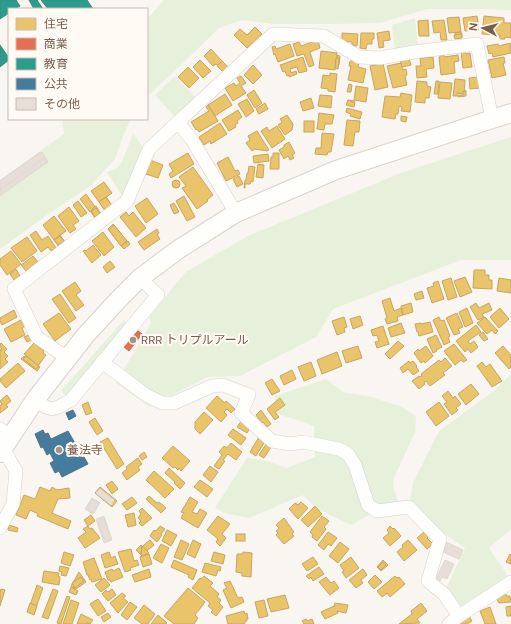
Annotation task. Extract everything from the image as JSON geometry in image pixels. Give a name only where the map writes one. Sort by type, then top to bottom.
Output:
[{"type":"street","points":[[67,358],[37,337],[14,289],[127,201],[149,149],[273,34],[324,36],[359,57],[380,58],[477,44],[492,120]]},
{"type":"street","points":[[0,528],[13,504],[16,471],[3,442],[85,336],[140,278],[179,249],[236,213],[336,170],[511,113]]},
{"type":"street","points":[[178,122],[192,140],[236,213]]},
{"type":"street","points":[[35,400],[46,408],[54,409],[71,400],[158,295],[140,278]]},
{"type":"street","points":[[102,362],[146,395],[162,403],[174,403],[212,386],[223,385],[249,395],[241,413],[272,442],[291,444],[302,442],[339,449],[348,454],[355,465],[368,505],[377,511],[409,507],[440,539],[428,581],[444,594],[454,620],[511,582]]},
{"type":"green space","points":[[164,0],[511,0],[511,10],[427,9],[380,23],[273,24],[242,20],[219,28],[148,96],[148,18]]},
{"type":"green space","points":[[415,18],[418,46],[395,49],[392,25]]},
{"type":"green space","points":[[175,76],[196,98],[175,117],[155,95]]},
{"type":"green space","points":[[62,120],[131,120],[115,159],[90,186],[0,249],[0,180],[64,134]]},
{"type":"green space","points":[[133,134],[144,148],[124,199],[107,172],[117,168],[122,162]]},
{"type":"green space","points":[[511,137],[511,260],[461,260],[333,309],[316,337],[240,376],[207,377],[150,407],[116,383],[151,323],[149,318],[186,272],[248,236],[401,173]]},
{"type":"green space","points":[[124,320],[126,324],[73,392],[66,396],[61,391]]},
{"type":"green space","points":[[511,374],[511,529],[489,548],[510,579],[460,610],[446,589],[465,548],[442,532],[410,502],[413,483],[439,431],[494,391]]},
{"type":"green space","points":[[326,379],[343,392],[371,397],[402,407],[416,416],[415,432],[394,478],[393,486],[403,512],[380,517],[371,514],[351,525],[316,508],[303,495],[249,518],[224,513],[215,508],[247,458],[264,460],[287,468],[315,457],[314,426],[276,413],[275,396]]},
{"type":"building: 住宅","points":[[477,16],[479,29],[465,31],[463,18]]},
{"type":"building: 住宅","points":[[484,16],[504,18],[504,23],[511,23],[511,38],[505,37],[505,39],[499,39],[500,35],[482,34]]},
{"type":"building: 住宅","points":[[459,17],[461,32],[449,33],[447,18]]},
{"type":"building: 住宅","points":[[428,20],[429,36],[419,36],[418,21]]},
{"type":"building: 住宅","points":[[444,20],[447,40],[441,40],[440,32],[434,33],[432,21]]},
{"type":"building: 住宅","points":[[255,27],[262,34],[247,48],[234,35],[240,29],[247,35]]},
{"type":"building: 住宅","points":[[389,31],[390,40],[383,41],[384,47],[379,48],[377,33]]},
{"type":"building: 住宅","points":[[461,32],[462,37],[456,38],[455,33]]},
{"type":"building: 住宅","points":[[342,33],[358,34],[357,46],[352,45],[352,42],[342,41]]},
{"type":"building: 住宅","points":[[361,33],[374,33],[372,44],[367,44],[366,49],[360,48]]},
{"type":"building: 住宅","points":[[462,34],[462,38],[455,39],[454,35]]},
{"type":"building: 住宅","points":[[318,40],[320,48],[310,52],[314,65],[309,67],[304,54],[297,56],[293,44],[299,42],[301,46]]},
{"type":"building: 住宅","points":[[510,43],[511,53],[493,57],[492,53],[489,54],[487,46],[498,44],[499,46]]},
{"type":"building: 住宅","points":[[290,44],[294,56],[278,62],[272,47],[275,46],[276,49]]},
{"type":"building: 住宅","points":[[211,49],[222,61],[218,66],[216,64],[213,66],[204,56]]},
{"type":"building: 住宅","points":[[321,51],[337,53],[335,70],[319,68]]},
{"type":"building: 住宅","points":[[465,51],[466,54],[470,53],[472,67],[463,68],[461,52]]},
{"type":"building: 住宅","points":[[440,54],[444,54],[444,57],[458,55],[459,61],[454,62],[455,73],[441,75]]},
{"type":"building: 住宅","points":[[337,55],[340,56],[339,65],[336,65]]},
{"type":"building: 住宅","points":[[303,57],[307,71],[299,73],[297,67],[290,69],[291,73],[296,71],[297,74],[289,77],[285,71],[283,72],[280,65]]},
{"type":"building: 住宅","points":[[433,57],[434,68],[426,69],[427,77],[417,78],[416,66],[421,66],[420,58]]},
{"type":"building: 住宅","points":[[504,57],[505,63],[503,63],[506,75],[492,78],[488,60]]},
{"type":"building: 住宅","points":[[336,58],[339,58],[338,69],[335,68]]},
{"type":"building: 住宅","points":[[409,58],[411,65],[402,67],[400,60]]},
{"type":"building: 住宅","points":[[200,60],[211,71],[203,78],[193,67]]},
{"type":"building: 住宅","points":[[222,61],[228,67],[223,72],[217,66]]},
{"type":"building: 住宅","points":[[350,61],[359,62],[358,67],[366,69],[363,83],[348,80],[351,66],[349,66]]},
{"type":"building: 住宅","points":[[383,63],[388,87],[375,90],[370,66]]},
{"type":"building: 住宅","points":[[401,63],[403,70],[406,69],[407,75],[405,76],[407,85],[393,88],[387,66]]},
{"type":"building: 住宅","points":[[253,65],[262,75],[253,84],[244,75]]},
{"type":"building: 住宅","points":[[188,67],[199,78],[189,88],[178,77]]},
{"type":"building: 住宅","points":[[330,73],[337,74],[335,92],[321,88],[323,75],[330,76]]},
{"type":"building: 住宅","points":[[241,76],[246,83],[241,86],[246,93],[233,101],[225,88],[234,83],[236,86],[240,83],[237,78]]},
{"type":"building: 住宅","points":[[478,77],[480,88],[470,89],[469,78]]},
{"type":"building: 住宅","points":[[455,79],[465,80],[464,94],[457,93],[457,96],[453,96]]},
{"type":"building: 住宅","points":[[417,81],[427,82],[427,86],[431,87],[429,98],[425,98],[425,103],[415,102]]},
{"type":"building: 住宅","points":[[436,81],[439,81],[438,94],[434,94]]},
{"type":"building: 住宅","points":[[440,82],[452,83],[450,99],[438,98]]},
{"type":"building: 住宅","points":[[349,84],[352,85],[351,92],[347,92]]},
{"type":"building: 住宅","points":[[356,86],[368,88],[366,102],[354,100]]},
{"type":"building: 住宅","points":[[254,90],[262,103],[255,108],[247,95]]},
{"type":"building: 住宅","points":[[465,90],[466,96],[458,97],[458,95],[463,95],[463,91],[465,92]]},
{"type":"building: 住宅","points":[[401,93],[412,95],[410,112],[401,111],[402,107],[399,106],[398,114],[396,114],[395,119],[382,117],[385,96],[400,97]]},
{"type":"building: 住宅","points":[[225,94],[232,105],[215,116],[208,105]]},
{"type":"building: 住宅","points":[[320,95],[332,96],[331,108],[318,106]]},
{"type":"building: 住宅","points":[[311,98],[314,108],[303,111],[300,102]]},
{"type":"building: 住宅","points":[[247,99],[254,111],[246,117],[238,104]]},
{"type":"building: 住宅","points":[[348,100],[355,101],[353,106],[347,105]]},
{"type":"building: 住宅","points":[[348,100],[355,103],[354,107],[346,105]]},
{"type":"building: 住宅","points":[[265,103],[268,109],[259,114],[256,109]]},
{"type":"building: 住宅","points":[[208,105],[218,121],[199,132],[191,122],[209,111],[206,107]]},
{"type":"building: 住宅","points":[[347,108],[362,112],[360,119],[350,116],[351,114],[346,112]]},
{"type":"building: 住宅","points":[[238,110],[242,117],[237,121],[238,123],[235,125],[236,127],[229,131],[222,120]]},
{"type":"building: 住宅","points":[[319,113],[334,115],[332,124],[325,124],[324,130],[317,129]]},
{"type":"building: 住宅","points":[[287,115],[293,124],[292,130],[285,135],[278,125],[282,122],[280,119]]},
{"type":"building: 住宅","points":[[401,116],[407,117],[406,122],[401,121]]},
{"type":"building: 住宅","points":[[347,120],[360,121],[359,132],[355,132],[353,146],[344,145]]},
{"type":"building: 住宅","points":[[304,121],[314,121],[314,132],[304,132]]},
{"type":"building: 住宅","points":[[220,123],[227,134],[211,144],[210,141],[204,145],[199,137]]},
{"type":"building: 住宅","points":[[277,126],[285,139],[272,148],[261,131],[267,127],[269,131]]},
{"type":"building: 住宅","points":[[257,131],[269,150],[255,149],[252,151],[246,143],[250,140],[248,136]]},
{"type":"building: 住宅","points":[[322,133],[334,134],[331,152],[328,152],[327,155],[315,154],[316,148],[321,148]]},
{"type":"building: 住宅","points":[[289,142],[295,153],[292,155],[294,158],[290,160],[288,156],[284,159],[279,150]]},
{"type":"building: 住宅","points":[[188,153],[194,164],[171,178],[169,174],[173,171],[169,164]]},
{"type":"building: 住宅","points":[[273,153],[279,153],[279,169],[270,169],[271,157],[273,157]]},
{"type":"building: 住宅","points":[[268,154],[269,161],[254,163],[253,156]]},
{"type":"building: 住宅","points":[[228,157],[235,171],[238,170],[240,174],[226,181],[217,163]]},
{"type":"building: 住宅","points":[[150,160],[163,165],[158,178],[146,174]]},
{"type":"building: 住宅","points":[[258,164],[264,165],[263,178],[256,177]]},
{"type":"building: 住宅","points":[[249,166],[255,167],[253,182],[251,181],[250,184],[245,184],[244,188],[245,180]]},
{"type":"building: 住宅","points":[[193,167],[213,195],[207,200],[208,201],[197,209],[182,188],[186,186],[179,177]]},
{"type":"building: 住宅","points":[[239,176],[243,184],[237,187],[233,179]]},
{"type":"building: 住宅","points":[[174,180],[178,180],[180,184],[178,188],[174,188],[172,186],[172,182]]},
{"type":"building: 住宅","points":[[104,182],[112,193],[99,202],[91,191]]},
{"type":"building: 住宅","points":[[86,194],[96,208],[90,212],[80,199]]},
{"type":"building: 住宅","points":[[184,196],[195,217],[187,221],[176,201]]},
{"type":"building: 住宅","points":[[106,197],[111,204],[105,209],[99,202]]},
{"type":"building: 住宅","points":[[106,197],[112,206],[105,211],[99,202]]},
{"type":"building: 住宅","points":[[147,198],[158,214],[146,223],[135,206]]},
{"type":"building: 住宅","points":[[78,201],[87,213],[81,217],[73,205]]},
{"type":"building: 住宅","points":[[174,203],[179,212],[174,214],[170,205]]},
{"type":"building: 住宅","points":[[96,206],[101,214],[95,218],[91,212]]},
{"type":"building: 住宅","points":[[69,207],[79,221],[73,225],[76,229],[70,233],[58,216]]},
{"type":"building: 住宅","points":[[96,208],[100,213],[95,217],[91,211]]},
{"type":"building: 住宅","points":[[126,212],[129,216],[133,212],[146,228],[136,237],[120,217]]},
{"type":"building: 住宅","points":[[54,216],[66,231],[54,240],[43,225]]},
{"type":"building: 住宅","points":[[113,224],[127,241],[121,246],[108,229]]},
{"type":"building: 住宅","points":[[114,225],[127,241],[121,246],[109,230]]},
{"type":"building: 住宅","points":[[157,229],[159,233],[157,234],[160,239],[144,250],[138,242]]},
{"type":"building: 住宅","points":[[36,231],[42,240],[48,236],[56,248],[51,251],[48,247],[41,252],[30,235]]},
{"type":"building: 住宅","points":[[103,232],[114,247],[104,256],[92,241]]},
{"type":"building: 住宅","points":[[60,235],[65,242],[59,247],[54,240]]},
{"type":"building: 住宅","points":[[60,236],[64,241],[58,245],[54,240]]},
{"type":"building: 住宅","points":[[27,237],[37,251],[22,262],[11,248]]},
{"type":"building: 住宅","points":[[128,241],[130,244],[124,249],[121,246]]},
{"type":"building: 住宅","points":[[93,245],[101,255],[92,263],[83,251],[86,251]]},
{"type":"building: 住宅","points":[[11,251],[21,264],[7,275],[0,265],[0,259]]},
{"type":"building: 住宅","points":[[33,256],[38,262],[26,271],[21,265]]},
{"type":"building: 住宅","points":[[110,261],[115,267],[107,273],[103,267]]},
{"type":"building: 住宅","points":[[16,269],[20,276],[14,280],[10,274]]},
{"type":"building: 住宅","points":[[474,270],[485,270],[485,275],[489,275],[489,280],[492,280],[492,289],[473,288]]},
{"type":"building: 住宅","points":[[465,277],[472,292],[460,297],[454,281]]},
{"type":"building: 住宅","points":[[451,278],[457,297],[448,300],[442,281]]},
{"type":"building: 住宅","points":[[499,278],[511,280],[511,293],[497,291]]},
{"type":"building: 住宅","points":[[438,281],[444,299],[432,303],[427,288],[434,286],[433,283]]},
{"type":"building: 住宅","points":[[75,282],[81,291],[76,295],[84,305],[76,311],[62,291]]},
{"type":"building: 住宅","points":[[422,291],[424,298],[416,300],[414,294]]},
{"type":"building: 住宅","points":[[60,294],[76,318],[69,323],[52,299]]},
{"type":"building: 住宅","points":[[390,298],[394,311],[401,308],[403,315],[397,317],[398,321],[387,324],[385,319],[387,318],[382,301]]},
{"type":"building: 住宅","points":[[411,303],[413,312],[403,315],[401,306]]},
{"type":"building: 住宅","points":[[476,303],[479,308],[489,303],[492,310],[482,314],[484,317],[478,320],[470,307]]},
{"type":"building: 住宅","points":[[467,308],[473,323],[465,327],[459,312]]},
{"type":"building: 住宅","points":[[500,308],[509,319],[499,328],[490,317]]},
{"type":"building: 住宅","points":[[14,310],[17,317],[2,325],[0,318]]},
{"type":"building: 住宅","points":[[59,313],[71,329],[55,341],[43,324]]},
{"type":"building: 住宅","points":[[457,313],[463,327],[458,329],[460,333],[454,335],[446,318]]},
{"type":"building: 住宅","points":[[360,316],[363,325],[353,329],[350,319]]},
{"type":"building: 住宅","points":[[344,317],[347,327],[344,328],[345,332],[337,335],[332,321]]},
{"type":"building: 住宅","points":[[439,317],[441,321],[444,320],[450,336],[448,337],[450,342],[444,345],[433,320]]},
{"type":"building: 住宅","points":[[485,317],[498,331],[495,334],[492,330],[487,334],[477,323]]},
{"type":"building: 住宅","points":[[21,320],[25,326],[22,328],[25,335],[11,342],[4,329]]},
{"type":"building: 住宅","points":[[430,322],[433,332],[419,336],[415,324]]},
{"type":"building: 住宅","points":[[401,323],[405,333],[391,337],[388,328]]},
{"type":"building: 住宅","points":[[476,325],[481,332],[468,341],[470,344],[474,341],[478,347],[471,353],[468,349],[465,352],[456,341]]},
{"type":"building: 住宅","points":[[383,326],[389,344],[377,348],[375,342],[379,341],[377,335],[373,336],[371,330]]},
{"type":"building: 住宅","points":[[483,332],[488,339],[484,341],[479,335]]},
{"type":"building: 住宅","points":[[31,334],[33,339],[27,342],[24,337]]},
{"type":"building: 住宅","points":[[436,335],[442,347],[433,353],[427,339]]},
{"type":"building: 住宅","points":[[398,341],[404,346],[390,359],[385,354]]},
{"type":"building: 住宅","points":[[1,343],[7,349],[4,352],[8,356],[5,359],[8,362],[0,369],[0,350],[2,349],[0,347]]},
{"type":"building: 住宅","points":[[34,343],[44,351],[43,353],[46,355],[38,366],[24,354]]},
{"type":"building: 住宅","points":[[454,344],[467,360],[463,362],[461,360],[455,365],[444,351]]},
{"type":"building: 住宅","points":[[358,346],[362,358],[346,363],[342,351]]},
{"type":"building: 住宅","points":[[426,346],[433,356],[425,363],[424,361],[421,363],[414,353],[418,349],[419,351]]},
{"type":"building: 住宅","points":[[503,346],[511,355],[511,367],[509,369],[495,353]]},
{"type":"building: 住宅","points":[[337,352],[342,366],[322,374],[317,360]]},
{"type":"building: 住宅","points":[[24,356],[37,367],[40,367],[37,371],[21,359]]},
{"type":"building: 住宅","points":[[26,356],[39,366],[36,369],[23,359]]},
{"type":"building: 住宅","points":[[445,358],[452,366],[443,373],[445,375],[430,386],[426,381],[424,382],[425,384],[419,389],[412,381],[419,376],[422,376],[421,374],[439,360],[441,362]]},
{"type":"building: 住宅","points":[[409,361],[410,363],[413,361],[419,371],[413,375],[408,369],[403,373],[400,368]]},
{"type":"building: 住宅","points":[[311,362],[316,376],[304,381],[298,367]]},
{"type":"building: 住宅","points":[[482,362],[486,367],[490,364],[502,381],[492,387],[477,366]]},
{"type":"building: 住宅","points":[[18,363],[25,371],[6,388],[0,379]]},
{"type":"building: 住宅","points":[[292,370],[296,379],[284,385],[280,376]]},
{"type":"building: 住宅","points":[[272,379],[280,391],[272,395],[265,383]]},
{"type":"building: 住宅","points":[[471,384],[479,394],[466,405],[458,394]]},
{"type":"building: 住宅","points":[[448,391],[453,398],[455,396],[461,404],[456,408],[458,410],[452,415],[444,404],[447,402],[442,396]]},
{"type":"building: 住宅","points":[[7,395],[11,401],[6,405],[8,407],[0,413],[0,406],[2,404],[0,401]]},
{"type":"building: 住宅","points":[[217,396],[225,403],[226,401],[235,409],[231,413],[227,409],[224,412],[227,415],[221,422],[206,408]]},
{"type":"building: 住宅","points":[[280,398],[285,405],[275,412],[279,417],[275,420],[267,409]]},
{"type":"building: 住宅","points":[[88,402],[92,413],[86,415],[82,405]]},
{"type":"building: 住宅","points":[[439,402],[449,416],[436,426],[426,412]]},
{"type":"building: 住宅","points":[[261,410],[271,424],[267,427],[256,415]]},
{"type":"building: 住宅","points":[[204,412],[213,420],[200,434],[195,429],[195,422]]},
{"type":"building: 住宅","points":[[95,418],[103,431],[97,435],[89,422]]},
{"type":"building: 住宅","points":[[242,420],[251,426],[247,433],[237,427]]},
{"type":"building: 住宅","points":[[233,429],[246,438],[241,445],[228,435]]},
{"type":"building: 住宅","points":[[259,437],[265,441],[256,456],[250,452]]},
{"type":"building: 住宅","points":[[108,438],[124,464],[117,469],[100,442]]},
{"type":"building: 住宅","points":[[231,443],[242,452],[236,460],[228,454],[223,460],[225,461],[219,469],[214,466],[222,455],[219,452],[224,446],[227,448]]},
{"type":"building: 住宅","points":[[266,444],[271,447],[264,458],[259,455]]},
{"type":"building: 住宅","points":[[173,446],[190,461],[181,471],[179,468],[178,470],[175,467],[173,468],[162,458]]},
{"type":"building: 住宅","points":[[144,452],[147,457],[142,460],[139,456]]},
{"type":"building: 住宅","points":[[138,458],[142,464],[138,467],[140,470],[127,480],[122,473],[127,469],[126,467]]},
{"type":"building: 住宅","points":[[210,466],[218,472],[211,482],[203,475]]},
{"type":"building: 住宅","points":[[169,468],[185,483],[180,489],[165,473]]},
{"type":"building: 住宅","points":[[154,471],[174,489],[165,498],[146,480]]},
{"type":"building: 住宅","points":[[200,480],[213,489],[207,497],[194,487]]},
{"type":"building: 住宅","points":[[112,481],[118,489],[112,494],[106,485]]},
{"type":"building: 住宅","points":[[40,487],[50,491],[52,487],[57,490],[69,488],[70,498],[58,499],[52,513],[71,521],[68,529],[37,516],[38,514],[30,510],[26,519],[16,515],[24,495],[35,499]]},
{"type":"building: 住宅","points":[[100,487],[117,501],[112,507],[95,493]]},
{"type":"building: 住宅","points":[[149,496],[166,508],[161,513],[146,499]]},
{"type":"building: 住宅","points":[[132,497],[137,503],[127,510],[122,504]]},
{"type":"building: 住宅","points":[[190,497],[198,502],[192,512],[197,514],[200,509],[207,513],[198,528],[181,518],[184,513],[181,512]]},
{"type":"building: 住宅","points":[[301,502],[308,508],[298,519],[289,509],[295,503],[298,505]]},
{"type":"building: 住宅","points":[[315,506],[322,514],[308,527],[301,520]]},
{"type":"building: 住宅","points":[[142,508],[152,518],[142,526],[139,523],[141,521],[138,518],[141,514],[139,511]]},
{"type":"building: 住宅","points":[[134,513],[136,525],[128,527],[125,515]]},
{"type":"building: 住宅","points":[[91,515],[95,521],[88,526],[84,520]]},
{"type":"building: 住宅","points":[[218,516],[230,524],[222,534],[226,538],[220,546],[216,542],[218,539],[207,530]]},
{"type":"building: 住宅","points":[[322,516],[329,521],[324,527],[326,529],[317,541],[312,537],[313,535],[310,532]]},
{"type":"building: 住宅","points":[[284,518],[294,532],[292,534],[294,536],[284,544],[276,535],[278,533],[276,531],[279,528],[276,525]]},
{"type":"building: 住宅","points":[[9,525],[18,528],[17,532],[8,530]]},
{"type":"building: 住宅","points":[[88,526],[90,529],[92,528],[100,538],[85,548],[78,538],[86,532],[83,529]]},
{"type":"building: 住宅","points":[[160,526],[165,529],[157,542],[150,536],[154,530],[156,531]]},
{"type":"building: 住宅","points":[[390,526],[393,529],[394,528],[401,536],[390,546],[383,538],[389,533],[387,530]]},
{"type":"building: 住宅","points":[[167,530],[177,535],[171,546],[162,541]]},
{"type":"building: 住宅","points":[[425,531],[429,536],[427,538],[433,544],[427,549],[417,538]]},
{"type":"building: 住宅","points":[[328,532],[337,538],[331,546],[328,544],[324,550],[318,545]]},
{"type":"building: 住宅","points":[[236,534],[245,534],[245,541],[236,541]]},
{"type":"building: 住宅","points":[[150,540],[154,545],[143,554],[139,549]]},
{"type":"building: 住宅","points":[[181,540],[189,544],[182,560],[174,557]]},
{"type":"building: 住宅","points":[[193,540],[201,544],[195,558],[187,554]]},
{"type":"building: 住宅","points":[[408,540],[417,550],[404,561],[397,552]]},
{"type":"building: 住宅","points":[[340,542],[349,549],[338,563],[329,556]]},
{"type":"building: 住宅","points":[[161,544],[169,548],[162,563],[153,558]]},
{"type":"building: 住宅","points":[[141,545],[142,546],[141,555],[136,550]]},
{"type":"building: 住宅","points":[[142,546],[149,553],[142,556],[141,555]]},
{"type":"building: 住宅","points":[[131,549],[134,561],[137,560],[139,565],[130,568],[131,570],[125,572],[118,552]]},
{"type":"building: 住宅","points":[[64,552],[74,555],[70,566],[61,563]]},
{"type":"building: 住宅","points":[[109,552],[111,558],[115,556],[118,564],[105,568],[101,555]]},
{"type":"building: 住宅","points":[[214,552],[225,555],[223,564],[211,561]]},
{"type":"building: 住宅","points":[[243,552],[252,553],[251,577],[242,576],[242,573],[236,572],[237,554],[243,554]]},
{"type":"building: 住宅","points":[[149,554],[152,564],[143,567],[140,557]]},
{"type":"building: 住宅","points":[[510,554],[511,555],[511,564],[506,562]]},
{"type":"building: 住宅","points":[[313,557],[318,564],[307,571],[302,564]]},
{"type":"building: 住宅","points":[[351,557],[359,568],[346,578],[340,565]]},
{"type":"building: 住宅","points":[[94,558],[102,579],[92,582],[87,575],[83,562]]},
{"type":"building: 住宅","points":[[174,560],[197,570],[193,580],[188,577],[189,575],[171,567]]},
{"type":"building: 住宅","points":[[383,560],[388,565],[381,571],[377,567]]},
{"type":"building: 住宅","points":[[383,562],[386,565],[381,570],[378,567]]},
{"type":"building: 住宅","points":[[205,563],[221,567],[216,576],[202,572]]},
{"type":"building: 住宅","points":[[60,566],[69,568],[66,576],[61,575],[62,572],[59,571]]},
{"type":"building: 住宅","points":[[319,567],[324,574],[313,581],[311,577],[309,579],[306,576]]},
{"type":"building: 住宅","points":[[119,568],[123,577],[111,582],[108,580],[105,572],[112,569],[113,571]]},
{"type":"building: 住宅","points":[[149,569],[151,577],[135,582],[132,575]]},
{"type":"building: 住宅","points":[[363,569],[367,575],[361,580],[363,583],[356,588],[349,580]]},
{"type":"building: 住宅","points":[[44,571],[59,573],[59,585],[42,582]]},
{"type":"building: 住宅","points":[[79,572],[86,582],[76,589],[71,586]]},
{"type":"building: 住宅","points":[[375,575],[382,582],[374,589],[368,582]]},
{"type":"building: 住宅","points":[[204,576],[213,583],[210,586],[219,594],[217,597],[221,600],[219,603],[223,607],[216,616],[211,612],[213,610],[208,606],[210,603],[192,588],[200,578],[201,579]]},
{"type":"building: 住宅","points":[[395,576],[397,578],[399,577],[405,584],[390,597],[387,593],[382,597],[377,591]]},
{"type":"building: 住宅","points":[[81,577],[84,581],[75,588],[72,583]]},
{"type":"building: 住宅","points":[[326,577],[331,583],[334,581],[339,588],[330,595],[319,582]]},
{"type":"building: 住宅","points":[[104,578],[110,585],[101,592],[95,585]]},
{"type":"building: 住宅","points":[[230,581],[238,598],[242,597],[244,602],[231,608],[223,590],[227,588],[224,583]]},
{"type":"building: 住宅","points":[[37,585],[43,588],[34,613],[28,611]]},
{"type":"building: 住宅","points":[[71,587],[78,591],[76,595],[69,592]]},
{"type":"building: 住宅","points":[[188,588],[205,602],[195,615],[198,618],[194,624],[174,624],[164,616]]},
{"type":"building: 住宅","points":[[1,589],[5,590],[0,606],[0,592]]},
{"type":"building: 住宅","points":[[53,589],[58,591],[48,619],[42,617]]},
{"type":"building: 住宅","points":[[112,589],[116,595],[108,601],[102,594],[106,590],[108,592]]},
{"type":"building: 住宅","points":[[504,592],[507,596],[510,596],[511,602],[499,603],[496,598]]},
{"type":"building: 住宅","points":[[122,593],[126,596],[123,598],[128,602],[118,613],[110,603]]},
{"type":"building: 住宅","points":[[285,595],[289,608],[271,612],[267,599]]},
{"type":"building: 住宅","points":[[67,596],[70,597],[61,624],[57,623]]},
{"type":"building: 住宅","points":[[98,599],[106,611],[98,616],[90,604]]},
{"type":"building: 住宅","points":[[71,600],[79,603],[72,624],[63,624]]},
{"type":"building: 住宅","points":[[264,600],[268,616],[259,618],[255,602]]},
{"type":"building: 住宅","points":[[130,602],[137,607],[127,620],[121,615]]},
{"type":"building: 住宅","points":[[30,603],[37,606],[34,615],[27,612]]},
{"type":"building: 住宅","points":[[335,603],[348,605],[346,613],[337,611],[338,613],[325,619],[321,612],[334,607]]},
{"type":"building: 住宅","points":[[421,603],[427,611],[417,619],[420,623],[399,624],[412,614],[411,611]]},
{"type":"building: 住宅","points":[[144,605],[155,614],[148,624],[142,624],[134,618]]},
{"type":"building: 住宅","points":[[511,606],[511,616],[507,616],[506,607]]},
{"type":"building: 住宅","points":[[490,607],[496,624],[485,624],[480,611]]},
{"type":"building: 住宅","points":[[244,611],[245,614],[247,613],[248,619],[246,619],[247,621],[245,621],[245,623],[228,624],[226,616]]},
{"type":"building: 住宅","points":[[108,613],[111,617],[104,622],[101,617]]},
{"type":"building: 住宅","points":[[81,614],[93,620],[90,624],[77,624]]},
{"type":"building: 住宅","points":[[158,615],[167,623],[166,624],[151,624]]},
{"type":"building: 住宅","points":[[469,616],[472,621],[467,624],[460,624],[459,622]]},
{"type":"building: 住宅","points":[[306,619],[307,621],[312,619],[314,624],[304,624],[302,621]]},
{"type":"building: 商業","name":"RRR トリプルアール","points":[[137,330],[142,334],[129,351],[124,347]]},
{"type":"building: 教育","points":[[0,0],[16,0],[20,6],[17,8],[8,8],[8,14],[0,19]]},
{"type":"building: 教育","points":[[29,0],[37,0],[42,8],[33,8]]},
{"type":"building: 教育","points":[[41,0],[87,0],[92,8],[47,8]]},
{"type":"building: 教育","points":[[0,45],[8,57],[8,61],[0,67]]},
{"type":"building: 公共","points":[[73,410],[76,416],[69,420],[66,413]]},
{"type":"building: 公共","points":[[43,430],[45,434],[48,433],[51,439],[68,431],[75,443],[67,447],[69,451],[77,447],[82,458],[84,457],[88,464],[62,477],[59,471],[55,473],[50,463],[54,461],[50,453],[47,455],[43,447],[41,448],[35,434]]},
{"type":"building: その他","points":[[40,152],[43,156],[0,187],[0,181]]},
{"type":"building: その他","points":[[42,152],[48,162],[0,195],[0,181]]},
{"type":"building: その他","points":[[44,158],[47,162],[0,196],[0,190]]},
{"type":"building: その他","points":[[100,489],[114,500],[111,505],[96,493]]},
{"type":"building: その他","points":[[92,498],[100,503],[93,514],[85,509]]},
{"type":"building: その他","points":[[92,499],[99,503],[94,513],[87,509]]},
{"type":"building: その他","points":[[104,516],[112,540],[104,543],[96,519]]},
{"type":"building: その他","points":[[104,518],[111,539],[105,541],[98,520]]},
{"type":"building: その他","points":[[446,542],[463,550],[459,559],[443,552]]},
{"type":"building: その他","points":[[445,560],[454,564],[447,579],[442,577],[440,581],[436,579]]},
{"type":"place","name":"RRR トリプルアール","points":[[133,340]]},
{"type":"place","name":"養法寺","points":[[59,450]]}]
